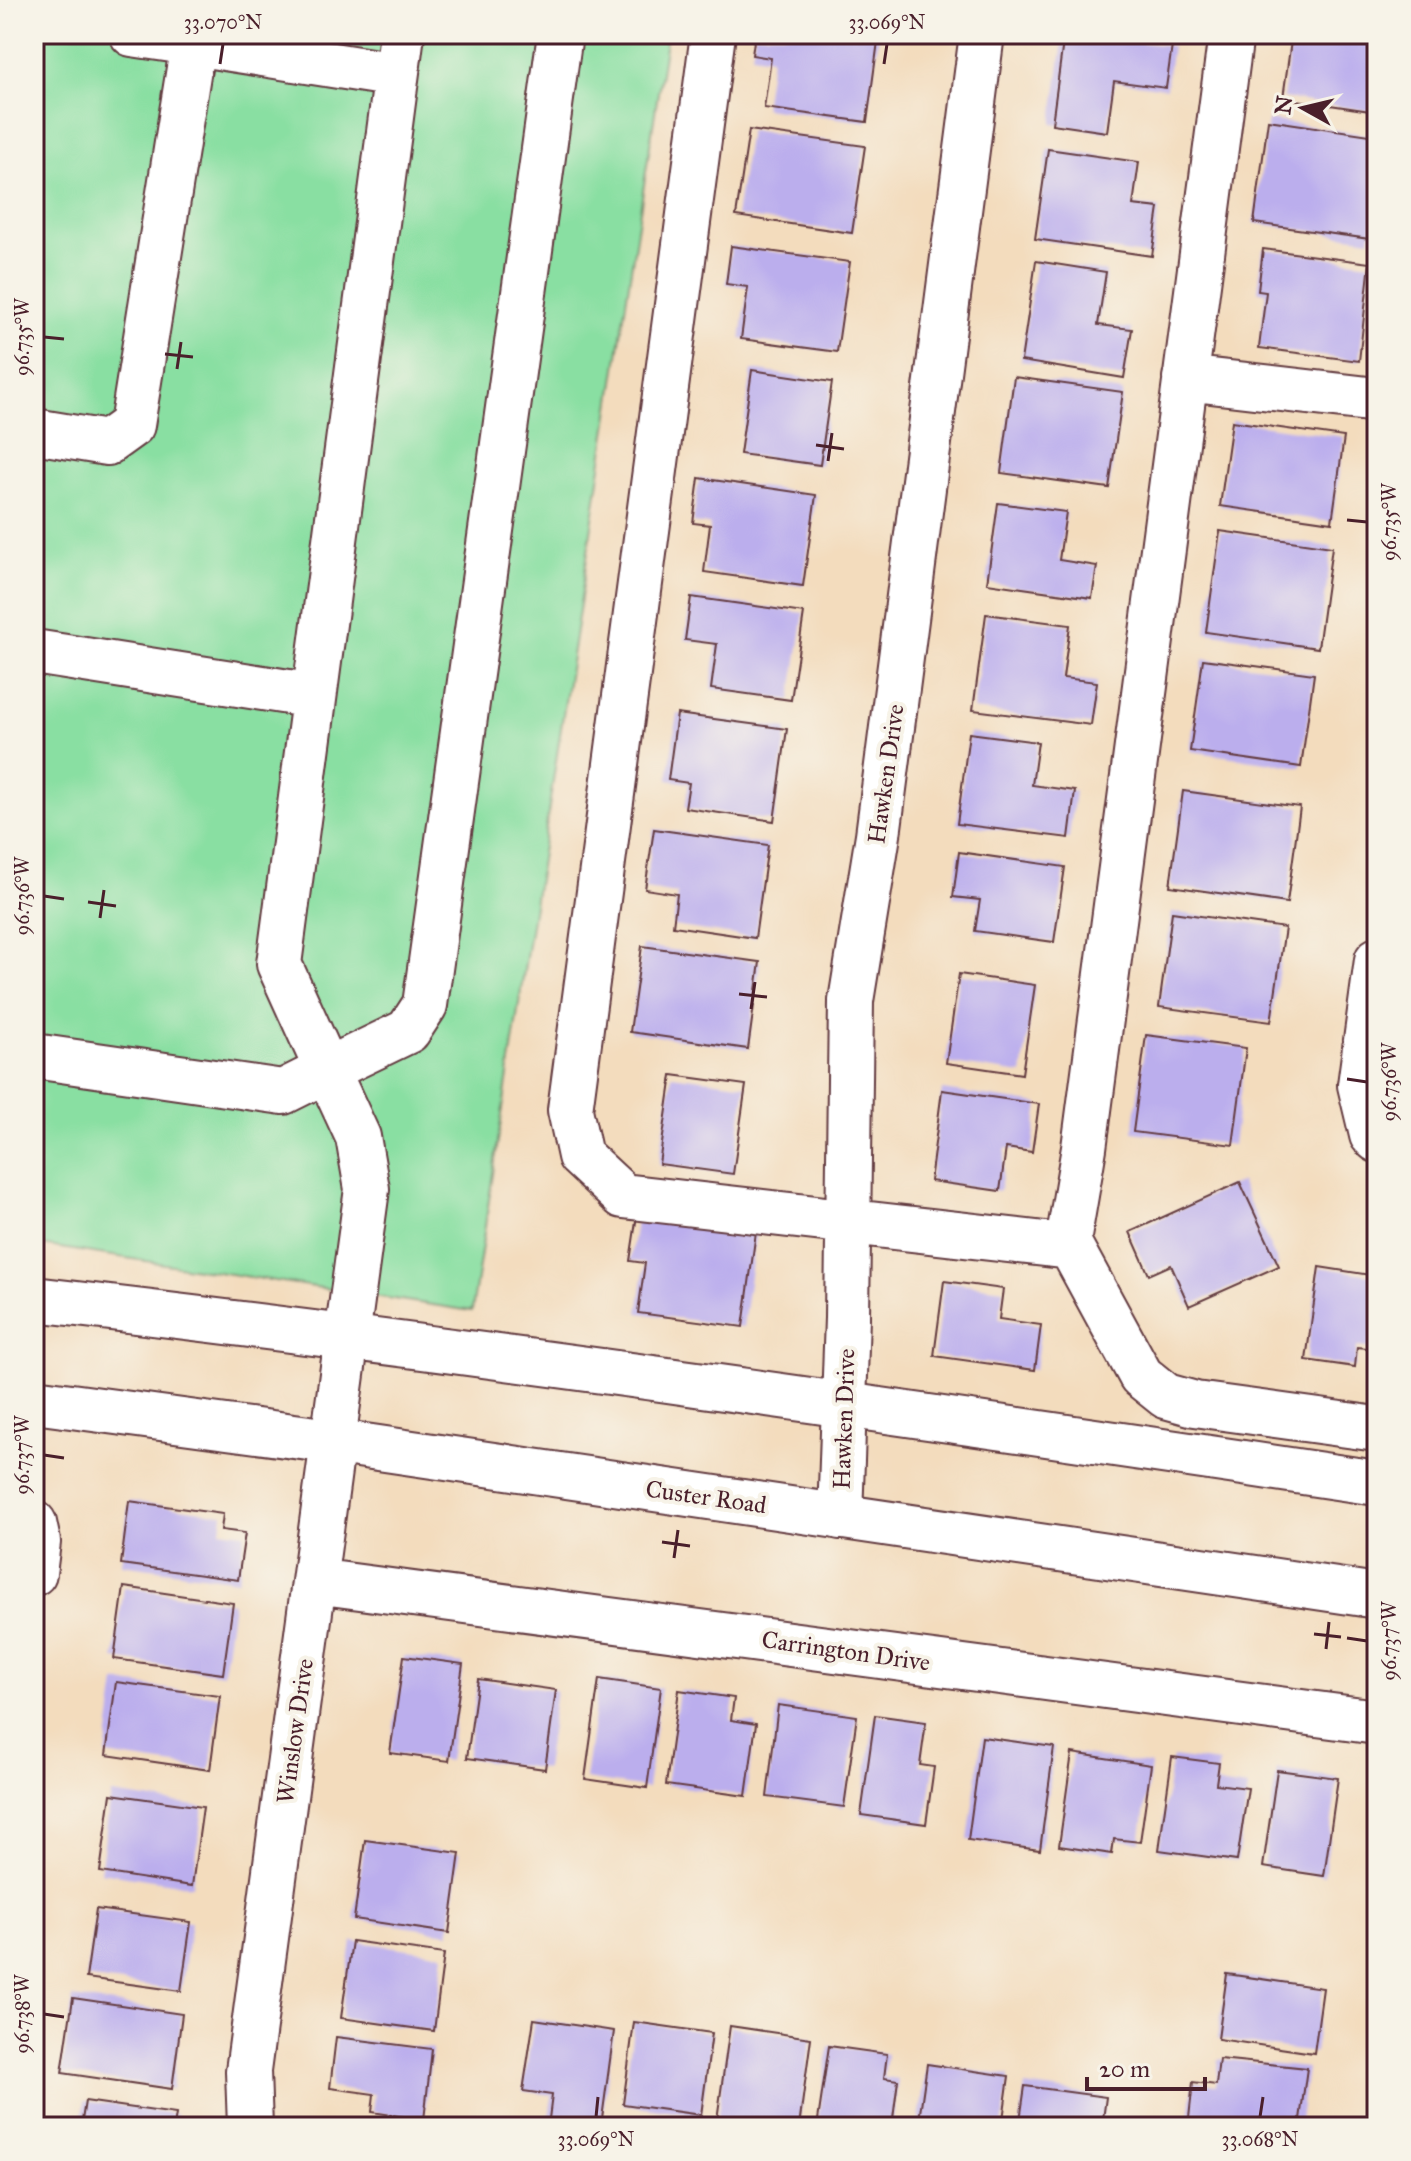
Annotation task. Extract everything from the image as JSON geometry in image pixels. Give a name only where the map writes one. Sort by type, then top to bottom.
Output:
[{"type":"street","points":[[132,34],[193,43],[399,54]]},
{"type":"street","points":[[34,1056],[283,1092],[408,1031],[425,1005],[560,34]]},
{"type":"street","points":[[713,34],[570,1110],[580,1156],[623,1196],[1071,1247]]},
{"type":"street","name":"Hawken Drive","points":[[840,1517],[849,1221],[851,1001],[880,819],[982,34]]},
{"type":"street","points":[[1231,34],[1087,1132],[1068,1242],[1141,1376],[1166,1396],[1377,1429]]},
{"type":"street","points":[[34,431],[107,443],[132,425],[193,43]]},
{"type":"street","name":"Winslow Drive","points":[[250,2127],[248,2071],[367,1189],[358,1137],[279,964],[399,54]]},
{"type":"street","points":[[1185,378],[1377,400]]},
{"type":"street","points":[[34,652],[314,696]]},
{"type":"street","points":[[1377,960],[1360,1085],[1368,1121],[1377,1140]]},
{"type":"street","points":[[34,1299],[349,1336],[845,1403],[1377,1483]]},
{"type":"street","name":"Custer Road","points":[[34,1401],[331,1441],[1377,1596]]},
{"type":"street","points":[[34,1523],[38,1542],[34,1573]]},
{"type":"street","name":"Carrington Drive","points":[[315,1581],[1377,1722]]},
{"type":"green space","points":[[34,34],[667,34],[472,1311],[34,1244]]},
{"type":"building","points":[[755,34],[879,34],[867,122],[764,108],[771,58],[752,55]]},
{"type":"building","points":[[1064,34],[1172,46],[1166,88],[1114,81],[1107,132],[1052,124]]},
{"type":"building","points":[[1292,34],[1377,34],[1377,112],[1283,98]]},
{"type":"building","points":[[1268,120],[1377,136],[1377,187],[1370,239],[1254,223]]},
{"type":"building","points":[[749,130],[865,146],[852,233],[736,216]]},
{"type":"building","points":[[1048,149],[1139,162],[1133,205],[1159,208],[1152,256],[1035,239]]},
{"type":"building","points":[[731,246],[850,262],[837,352],[741,339],[748,287],[726,284]]},
{"type":"building","points":[[1263,249],[1370,263],[1359,361],[1259,348],[1266,292],[1258,291]]},
{"type":"building","points":[[1036,261],[1106,272],[1098,325],[1132,329],[1124,378],[1021,361]]},
{"type":"building","points":[[752,370],[832,382],[820,465],[740,454]]},
{"type":"building","points":[[1014,377],[1123,392],[1109,488],[1001,473]]},
{"type":"building","points":[[1232,421],[1344,437],[1332,522],[1220,506]]},
{"type":"building","points":[[699,478],[816,495],[803,586],[704,572],[710,525],[693,523]]},
{"type":"building","points":[[998,503],[1066,512],[1059,560],[1097,566],[1092,598],[987,583]]},
{"type":"building","points":[[1220,531],[1332,547],[1318,648],[1206,632]]},
{"type":"building","points":[[691,597],[804,613],[791,700],[711,689],[717,644],[685,640]]},
{"type":"building","points":[[986,614],[1070,625],[1063,678],[1097,682],[1091,725],[973,710]]},
{"type":"building","points":[[1203,659],[1314,674],[1301,767],[1190,751]]},
{"type":"building","points":[[677,714],[787,729],[774,821],[685,808],[689,783],[668,780]]},
{"type":"building","points":[[969,733],[1038,742],[1032,785],[1075,791],[1069,838],[957,824]]},
{"type":"building","points":[[1183,791],[1300,807],[1287,903],[1170,886]]},
{"type":"building","points":[[654,829],[768,845],[755,938],[673,926],[677,894],[645,889]]},
{"type":"building","points":[[959,852],[1065,867],[1054,942],[975,931],[980,900],[953,897]]},
{"type":"building","points":[[1172,912],[1285,928],[1271,1022],[1159,1007]]},
{"type":"building","points":[[642,946],[760,962],[748,1049],[630,1032]]},
{"type":"building","points":[[959,974],[1035,985],[1022,1074],[946,1063]]},
{"type":"building","points":[[1146,1035],[1246,1048],[1233,1145],[1133,1132]]},
{"type":"building","points":[[672,1075],[746,1085],[733,1174],[659,1164]]},
{"type":"building","points":[[942,1090],[1039,1104],[1032,1152],[1006,1148],[1000,1191],[930,1181]]},
{"type":"building","points":[[1240,1182],[1279,1266],[1189,1306],[1171,1265],[1149,1275],[1130,1232]]},
{"type":"building","points":[[637,1215],[756,1232],[743,1327],[638,1313],[645,1263],[630,1261]]},
{"type":"building","points":[[1319,1267],[1377,1276],[1377,1349],[1357,1347],[1355,1367],[1306,1360]]},
{"type":"building","points":[[944,1281],[1003,1289],[999,1319],[1041,1325],[1035,1370],[934,1356]]},
{"type":"building","points":[[129,1501],[223,1514],[221,1530],[245,1533],[238,1580],[121,1564]]},
{"type":"building","points":[[124,1587],[233,1603],[223,1674],[114,1659]]},
{"type":"building","points":[[404,1656],[463,1664],[449,1761],[390,1753]]},
{"type":"building","points":[[478,1679],[556,1690],[545,1769],[467,1758]]},
{"type":"building","points":[[599,1679],[661,1688],[647,1788],[585,1779]]},
{"type":"building","points":[[116,1682],[220,1696],[210,1770],[106,1755]]},
{"type":"building","points":[[679,1690],[734,1698],[731,1720],[756,1724],[746,1796],[666,1785]]},
{"type":"building","points":[[778,1705],[857,1716],[844,1807],[767,1797]]},
{"type":"building","points":[[875,1715],[926,1722],[920,1765],[934,1767],[926,1824],[861,1815]]},
{"type":"building","points":[[982,1737],[1054,1747],[1040,1850],[968,1840]]},
{"type":"building","points":[[1072,1753],[1151,1765],[1140,1842],[1114,1839],[1112,1854],[1059,1846]]},
{"type":"building","points":[[1172,1757],[1219,1763],[1216,1784],[1248,1788],[1237,1861],[1159,1850]]},
{"type":"building","points":[[1277,1770],[1338,1778],[1324,1876],[1263,1867]]},
{"type":"building","points":[[111,1794],[203,1807],[192,1886],[100,1872]]},
{"type":"building","points":[[365,1840],[460,1853],[449,1933],[354,1919]]},
{"type":"building","points":[[96,1909],[191,1922],[181,1991],[86,1978]]},
{"type":"building","points":[[352,1941],[444,1954],[434,2031],[341,2018]]},
{"type":"building","points":[[1227,1974],[1323,1988],[1314,2053],[1218,2039]]},
{"type":"building","points":[[73,1998],[182,2014],[172,2089],[62,2073]]},
{"type":"building","points":[[534,2019],[614,2031],[601,2126],[549,2119],[552,2095],[523,2091]]},
{"type":"building","points":[[634,2022],[712,2033],[701,2115],[623,2104]]},
{"type":"building","points":[[730,2026],[811,2038],[799,2127],[716,2127]]},
{"type":"building","points":[[336,2037],[432,2049],[424,2120],[372,2112],[374,2094],[330,2088]]},
{"type":"building","points":[[829,2046],[887,2054],[884,2078],[898,2080],[892,2127],[817,2127]]},
{"type":"building","points":[[1219,2059],[1307,2068],[1299,2127],[1188,2127],[1193,2082],[1216,2085]]},
{"type":"building","points":[[927,2064],[1009,2076],[1002,2127],[918,2127]]},
{"type":"building","points":[[1025,2086],[1106,2097],[1102,2127],[1019,2127]]},
{"type":"building","points":[[85,2101],[176,2114],[174,2127],[81,2127]]}]
